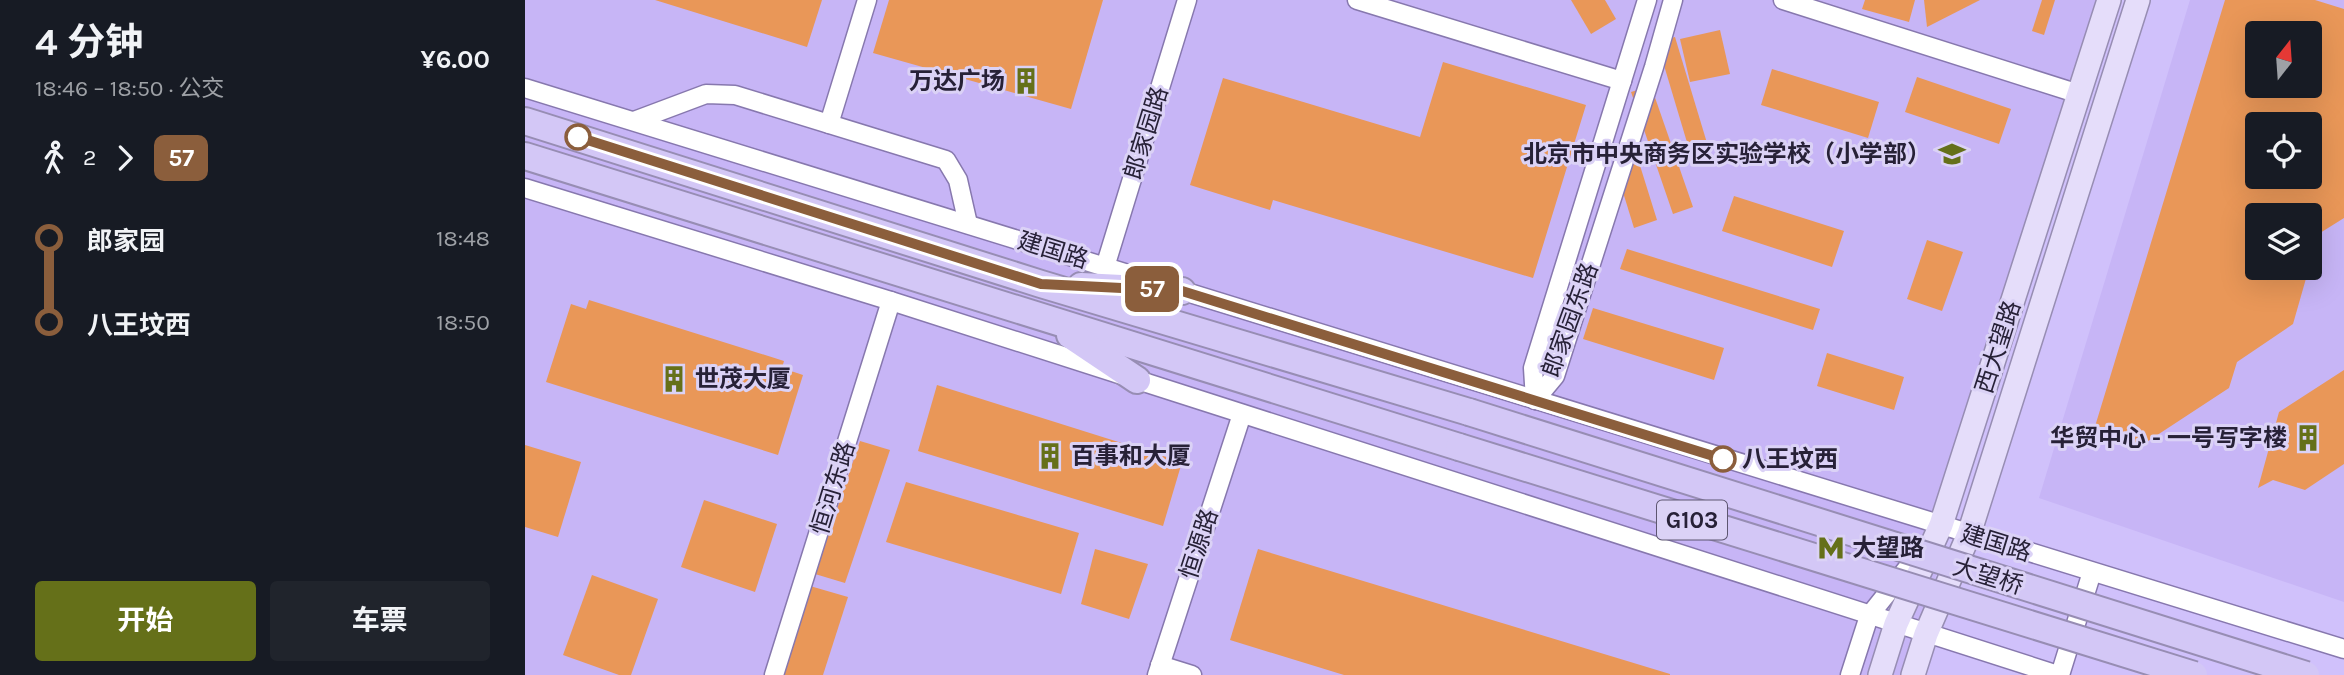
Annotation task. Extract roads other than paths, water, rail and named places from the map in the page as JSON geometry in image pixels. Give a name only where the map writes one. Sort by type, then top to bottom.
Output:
[{"type":"highway","name":"建国路","points":[[525,121],[1041,284],[1469,412]]},
{"type":"highway","name":"G103","points":[[525,156],[1045,318]]},
{"type":"highway","points":[[1041,284],[1182,291]]},
{"type":"highway","points":[[1045,318],[1137,380]]},
{"type":"highway","name":"大望桥","points":[[1045,318],[2194,675]]},
{"type":"highway","name":"大望桥","points":[[1469,412],[2306,675]]},
{"type":"main road","name":"西大望路","points":[[1941,526],[2109,0]]},
{"type":"main road","name":"西大望路","points":[[1926,634],[1969,534],[2138,0]]},
{"type":"main road","points":[[1879,675],[1896,624],[1941,526]]},
{"type":"main road","points":[[1913,675],[1926,634]]},
{"type":"street","points":[[829,124],[867,0]]},
{"type":"street","name":"郎家园路","points":[[1105,267],[1187,0]]},
{"type":"street","points":[[1357,0],[1622,81]]},
{"type":"street","name":"郎家园东路","points":[[1535,400],[1533,368],[1647,0]]},
{"type":"street","name":"郎家园东路","points":[[1535,400],[1555,376],[1673,0]]},
{"type":"street","points":[[1783,0],[2079,94]]},
{"type":"street","name":"建国路","points":[[525,88],[2344,649]]},
{"type":"street","points":[[634,121],[706,94],[735,96],[946,160],[958,180],[968,224]]},
{"type":"street","points":[[525,188],[891,301],[2059,675],[2092,572]]},
{"type":"street","name":"恒河东路","points":[[774,675],[891,301]]},
{"type":"street","name":"恒源路","points":[[1159,670],[1242,414]]},
{"type":"street","name":"西大望路","points":[[1850,675],[1869,616],[1941,526]]},
{"type":"street","points":[[1159,670],[1192,675]]},
{"type":"place","name":"万达广场","points":[[1026,81]]},
{"type":"place","name":"北京市中央商务区实验学校（小学部）","points":[[1952,154]]},
{"type":"place","name":"世茂大厦","points":[[674,379]]},
{"type":"place","name":"华贸中心 - 一号写字楼","points":[[2308,438]]},
{"type":"place","name":"百事和大厦","points":[[1050,456]]},
{"type":"place","name":"八王坟西","points":[[1723,459]]},
{"type":"place","name":"大望路","points":[[1831,548]]}]
